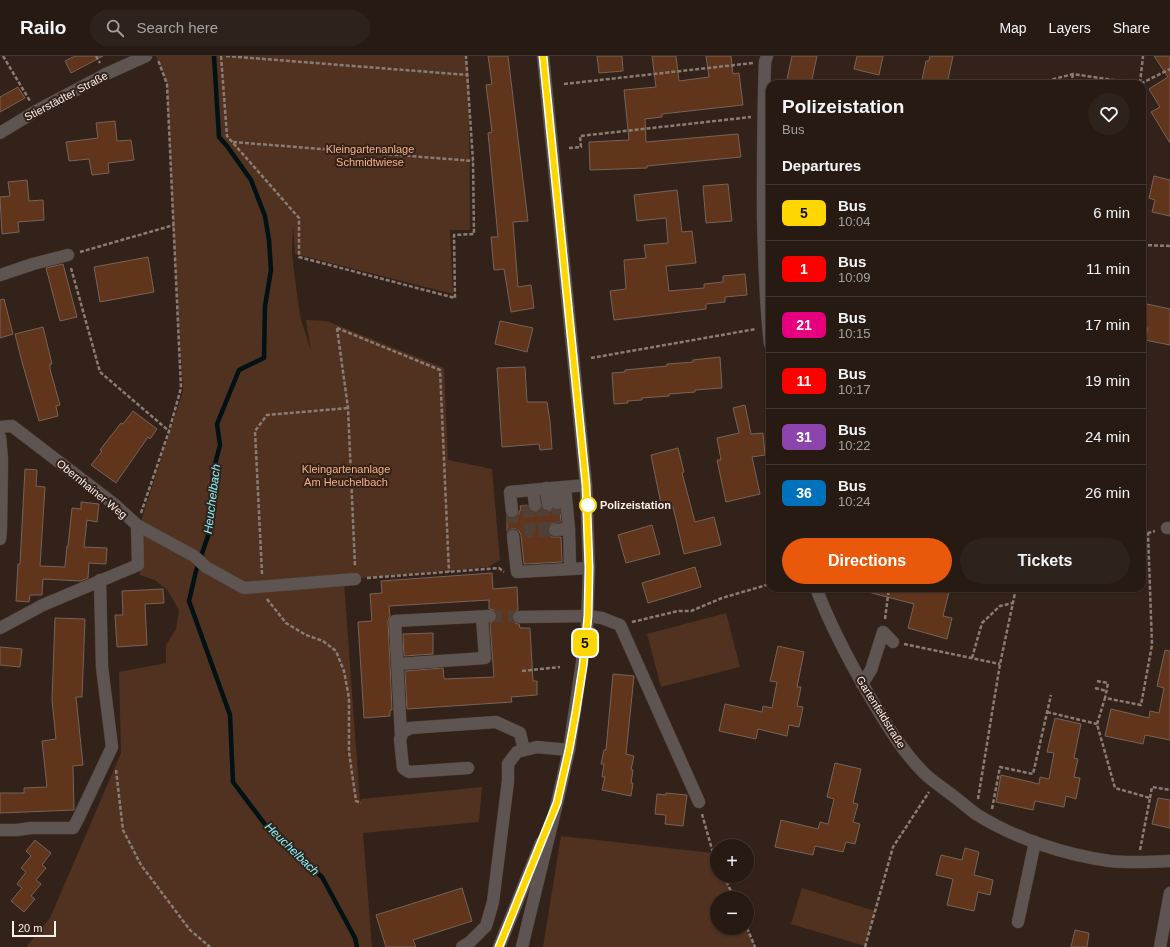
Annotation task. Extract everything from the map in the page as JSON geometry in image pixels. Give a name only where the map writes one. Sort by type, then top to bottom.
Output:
[{"type":"street","name":"Stierstädter Straße","points":[[0,133],[106,74],[146,56]]},
{"type":"street","points":[[522,947],[569,750],[583,666],[588,616],[589,568],[586,485],[543,56]]},
{"type":"street","points":[[766,59],[762,116],[766,138],[764,249],[766,288]]},
{"type":"street","points":[[0,274],[68,255]]},
{"type":"street","name":"Obernhainer Weg","points":[[0,427],[12,426],[114,504],[137,525],[138,565],[43,605],[0,628]]},
{"type":"street","points":[[0,437],[0,539]]},
{"type":"street","points":[[512,511],[510,492],[586,485]]},
{"type":"street","points":[[544,489],[542,504],[544,489]]},
{"type":"street","points":[[544,489],[560,528],[570,568]]},
{"type":"street","points":[[137,525],[194,556],[206,567],[244,588],[355,579]]},
{"type":"street","points":[[513,536],[517,572],[589,568]]},
{"type":"street","points":[[0,830],[73,828],[78,821],[112,747],[102,667],[100,580]]},
{"type":"street","name":"Gartenfeldstraße","points":[[818,592],[830,623],[862,684],[885,722],[905,751],[936,783],[989,821],[1013,834],[1036,842],[1077,854],[1110,861],[1170,861]]},
{"type":"street","points":[[398,664],[485,658],[486,616],[395,621],[400,738],[403,768],[409,772],[468,768]]},
{"type":"street","points":[[519,617],[588,616],[602,618],[620,625],[699,802]]},
{"type":"street","points":[[862,684],[871,670],[883,632],[893,642]]},
{"type":"street","points":[[401,736],[410,728],[496,722],[520,732],[524,750]]},
{"type":"street","points":[[462,947],[470,942],[486,926],[493,902],[508,781],[508,764],[517,752],[537,747],[569,750]]},
{"type":"street","points":[[499,947],[557,803]]},
{"type":"street","points":[[1018,922],[1036,842]]},
{"type":"street","points":[[1160,947],[1170,893]]},
{"type":"path","points":[[3,56],[36,112]]},
{"type":"path","points":[[137,525],[182,388],[167,84],[156,56]]},
{"type":"path","points":[[221,56],[227,136],[299,218],[299,257],[455,298],[454,235],[474,234],[473,161],[466,56]]},
{"type":"path","points":[[226,56],[468,76]]},
{"type":"path","points":[[1140,80],[1143,56]]},
{"type":"path","points":[[564,84],[766,59]]},
{"type":"path","points":[[1146,81],[1170,68]]},
{"type":"path","points":[[1072,80],[1073,74]]},
{"type":"path","points":[[1050,80],[1073,74],[1113,80]]},
{"type":"path","points":[[569,148],[581,147],[580,136],[762,116]]},
{"type":"path","points":[[232,142],[473,161]]},
{"type":"path","points":[[169,431],[100,372],[68,255],[174,225]]},
{"type":"path","points":[[1146,245],[1170,246]]},
{"type":"path","points":[[591,358],[766,327]]},
{"type":"path","points":[[449,572],[440,370],[337,328],[348,408],[355,579],[449,572],[499,568],[509,577]]},
{"type":"path","points":[[348,408],[267,415],[255,431],[261,587],[286,623],[306,635],[323,641],[336,651],[344,671],[349,698],[349,752],[356,801],[361,803]]},
{"type":"path","points":[[1105,698],[1141,705],[1152,645],[1148,533]]},
{"type":"path","points":[[635,621],[678,611],[691,611],[722,598],[766,585]]},
{"type":"path","points":[[883,632],[888,592]]},
{"type":"path","points":[[976,813],[1000,664],[1017,592]]},
{"type":"path","points":[[972,658],[982,623],[1000,606],[1013,603]]},
{"type":"path","points":[[910,645],[1000,664]]},
{"type":"path","points":[[522,671],[560,667]]},
{"type":"path","points":[[1097,681],[1108,683],[1097,724],[1115,788],[1150,798]]},
{"type":"path","points":[[1095,688],[1107,691]]},
{"type":"path","points":[[989,821],[1000,767],[1033,774],[1051,695]]},
{"type":"path","points":[[1047,712],[1097,724]]},
{"type":"path","points":[[112,747],[123,830],[141,865],[190,930],[210,947]]},
{"type":"path","points":[[865,947],[893,847],[936,783]]},
{"type":"path","points":[[1138,862],[1152,787],[1170,790]]},
{"type":"path","points":[[699,802],[710,841]]},
{"type":"path","points":[[750,935],[755,947]]},
{"type":"green space","points":[[156,56],[466,56],[469,78],[470,230],[450,230],[453,294],[295,254],[293,224],[292,255],[300,316],[311,351],[306,320],[327,321],[444,368],[448,460],[492,469],[500,560],[488,567],[350,579],[344,582],[360,802],[361,799],[482,787],[479,822],[363,833],[372,947],[26,947],[50,918],[121,753],[119,672],[166,663],[166,645],[176,629],[179,610],[168,591],[155,580],[140,575],[140,524],[183,391],[167,84]]},
{"type":"green space","points":[[726,613],[740,667],[661,687],[647,634]]},
{"type":"green space","points":[[561,836],[710,853],[710,883],[727,883],[731,891],[710,891],[710,935],[750,935],[755,947],[543,947]]},
{"type":"green space","points":[[802,888],[875,911],[865,946],[791,924]]},
{"type":"building","points":[[75,56],[103,56],[71,73],[65,61]]},
{"type":"building","points":[[488,56],[508,56],[528,221],[513,222],[518,287],[531,285],[534,308],[511,312],[504,269],[494,270],[491,237],[498,237],[488,133],[492,132],[486,85],[492,84]]},
{"type":"building","points":[[597,56],[622,56],[623,71],[599,73]]},
{"type":"building","points":[[652,56],[676,56],[679,81],[709,77],[706,56],[731,56],[733,74],[739,73],[743,105],[662,114],[662,117],[645,119],[646,142],[738,134],[741,157],[647,166],[647,168],[590,170],[589,142],[629,140],[624,90],[656,87]]},
{"type":"building","points":[[792,56],[817,56],[812,80],[787,80]]},
{"type":"building","points":[[857,56],[883,56],[879,75],[854,69]]},
{"type":"building","points":[[930,56],[953,56],[948,80],[922,80],[926,61],[929,61]]},
{"type":"building","points":[[1154,56],[1170,56],[1170,143],[1151,112],[1160,107],[1149,89],[1168,77]]},
{"type":"building","points":[[18,87],[25,98],[0,112],[0,97]]},
{"type":"building","points":[[115,121],[117,141],[131,140],[134,160],[108,163],[109,173],[92,175],[89,159],[69,161],[66,142],[98,138],[96,123]]},
{"type":"building","points":[[1154,176],[1170,180],[1170,216],[1152,212],[1155,200],[1149,198]]},
{"type":"building","points":[[27,180],[29,201],[43,200],[44,220],[18,222],[19,232],[2,234],[0,197],[10,196],[8,182]]},
{"type":"building","points":[[728,184],[732,221],[706,223],[703,186]]},
{"type":"building","points":[[677,190],[682,232],[692,231],[696,263],[666,266],[669,291],[704,288],[704,284],[723,282],[723,276],[745,274],[747,295],[725,297],[725,302],[706,304],[706,309],[614,320],[610,291],[626,289],[624,260],[646,258],[644,245],[668,243],[666,218],[637,221],[634,195]]},
{"type":"building","points":[[148,257],[154,292],[100,302],[94,267]]},
{"type":"building","points":[[63,264],[77,317],[60,321],[46,268]]},
{"type":"building","points":[[4,299],[13,334],[0,338],[0,300]]},
{"type":"building","points":[[1147,304],[1170,309],[1170,345],[1146,340],[1148,328],[1146,327]]},
{"type":"building","points":[[500,321],[533,328],[527,352],[495,344]]},
{"type":"building","points":[[43,327],[52,364],[50,364],[50,369],[60,405],[56,406],[58,416],[39,421],[15,334]]},
{"type":"building","points":[[720,357],[722,388],[695,390],[695,392],[642,398],[642,400],[627,401],[628,403],[614,404],[612,373]]},
{"type":"building","points":[[525,367],[527,402],[547,402],[552,449],[540,450],[539,444],[502,447],[497,368]]},
{"type":"building","points":[[745,405],[751,434],[763,433],[765,455],[752,457],[760,494],[726,502],[717,460],[721,460],[717,438],[739,433],[733,408]]},
{"type":"building","points":[[133,411],[157,429],[150,439],[148,437],[116,483],[91,465],[102,451],[100,450],[121,423],[123,424]]},
{"type":"building","points":[[678,448],[684,472],[682,473],[695,522],[714,517],[721,545],[684,554],[673,507],[662,509],[651,455]]},
{"type":"building","points":[[25,469],[37,470],[36,486],[45,487],[40,566],[65,567],[72,508],[81,509],[81,502],[99,504],[97,522],[87,520],[84,547],[107,548],[106,564],[89,563],[88,578],[81,581],[43,579],[42,595],[30,595],[29,602],[16,601],[18,564],[20,564]]},
{"type":"building","points":[[527,505],[533,512],[539,511],[542,508],[545,511],[553,509],[560,510],[561,522],[551,524],[548,530],[551,537],[561,537],[562,562],[524,564],[521,535],[516,529],[507,531],[507,516],[512,518],[516,517],[521,510],[520,506]]},
{"type":"building","points":[[652,525],[660,554],[626,563],[618,535]]},
{"type":"building","points":[[695,567],[701,587],[648,603],[642,583]]},
{"type":"building","points":[[492,573],[493,589],[517,587],[518,610],[513,613],[512,618],[515,623],[519,624],[520,628],[530,628],[533,681],[537,681],[537,695],[511,697],[512,702],[407,709],[405,671],[443,668],[444,679],[494,677],[490,623],[496,620],[497,615],[494,610],[489,609],[489,600],[389,606],[390,616],[388,621],[392,710],[390,710],[390,716],[364,718],[358,622],[372,621],[370,594],[382,593],[381,581]]},
{"type":"building","points":[[163,589],[164,603],[145,604],[147,645],[117,647],[115,615],[123,615],[122,591]]},
{"type":"building","points":[[868,592],[949,592],[943,616],[952,618],[947,639],[908,628],[914,604]]},
{"type":"building","points":[[55,618],[85,619],[82,697],[76,697],[83,765],[73,766],[74,810],[0,813],[0,793],[24,793],[24,788],[47,787],[42,741],[56,739],[52,700]]},
{"type":"building","points":[[433,633],[433,654],[404,656],[403,634]]},
{"type":"building","points":[[778,646],[804,652],[797,687],[801,687],[797,706],[803,707],[799,727],[789,725],[787,736],[758,729],[756,739],[719,731],[725,704],[762,712],[763,706],[772,708],[777,682],[770,681]]},
{"type":"building","points":[[0,647],[22,649],[20,667],[0,665]]},
{"type":"building","points":[[1165,650],[1170,651],[1170,740],[1145,735],[1143,744],[1105,736],[1111,709],[1149,718],[1150,711],[1159,713],[1164,688],[1157,686]]},
{"type":"building","points":[[613,674],[634,676],[626,754],[634,756],[631,770],[633,770],[631,783],[633,783],[631,796],[602,790],[605,777],[602,777],[604,764],[601,764],[604,750],[606,750]]},
{"type":"building","points":[[1055,718],[1081,724],[1074,758],[1078,759],[1074,777],[1080,778],[1076,799],[1066,796],[1064,807],[1035,801],[1033,810],[996,802],[1001,775],[1039,784],[1040,777],[1049,779],[1054,753],[1047,752]]},
{"type":"building","points":[[835,763],[861,769],[853,803],[858,804],[853,822],[860,824],[855,844],[846,842],[843,852],[815,846],[813,855],[775,847],[781,820],[818,829],[820,822],[828,824],[834,799],[827,797]]},
{"type":"building","points":[[666,793],[687,795],[683,826],[665,824],[666,815],[655,814],[657,794],[666,795]]},
{"type":"building","points":[[1158,798],[1170,800],[1170,828],[1152,824]]},
{"type":"building","points":[[35,840],[51,853],[42,865],[46,868],[36,880],[41,884],[31,896],[35,899],[24,912],[11,901],[22,888],[17,884],[26,872],[21,868],[31,856],[26,851]]},
{"type":"building","points":[[965,848],[979,852],[974,875],[993,880],[990,895],[978,892],[974,911],[947,905],[953,879],[936,875],[941,855],[962,860]]},
{"type":"building","points":[[462,888],[472,921],[413,940],[416,947],[386,947],[376,915]]},
{"type":"building","points":[[1075,930],[1089,933],[1087,947],[1071,947]]},
{"type":"waterway","name":"Heuchelbach","points":[[214,56],[219,137],[251,180],[265,216],[269,240],[271,270],[265,306],[264,358],[239,370],[217,424],[220,445],[213,472],[212,506],[209,533],[196,571],[189,601],[230,715],[233,782],[270,831],[322,877],[355,938],[357,947]]},
{"type":"tunnel","points":[[557,503],[559,523]]},
{"type":"tunnel","points":[[542,504],[544,531]]},
{"type":"tunnel","points":[[528,505],[530,532],[555,530]]},
{"type":"tunnel","points":[[512,511],[513,536]]},
{"type":"tunnel","points":[[490,616],[519,617]]},
{"type":"bus line","name":"5","points":[[499,947],[557,803],[576,711],[583,666],[588,616],[588,503],[543,56]]},
{"type":"place","name":"Polizeistation","points":[[588,505]]},
{"type":"park label","name":"Kleingartenanlage Schmidtwiese","points":[[370,155]]},
{"type":"park label","name":"Kleingartenanlage Am Heuchelbach","points":[[346,475]]}]
